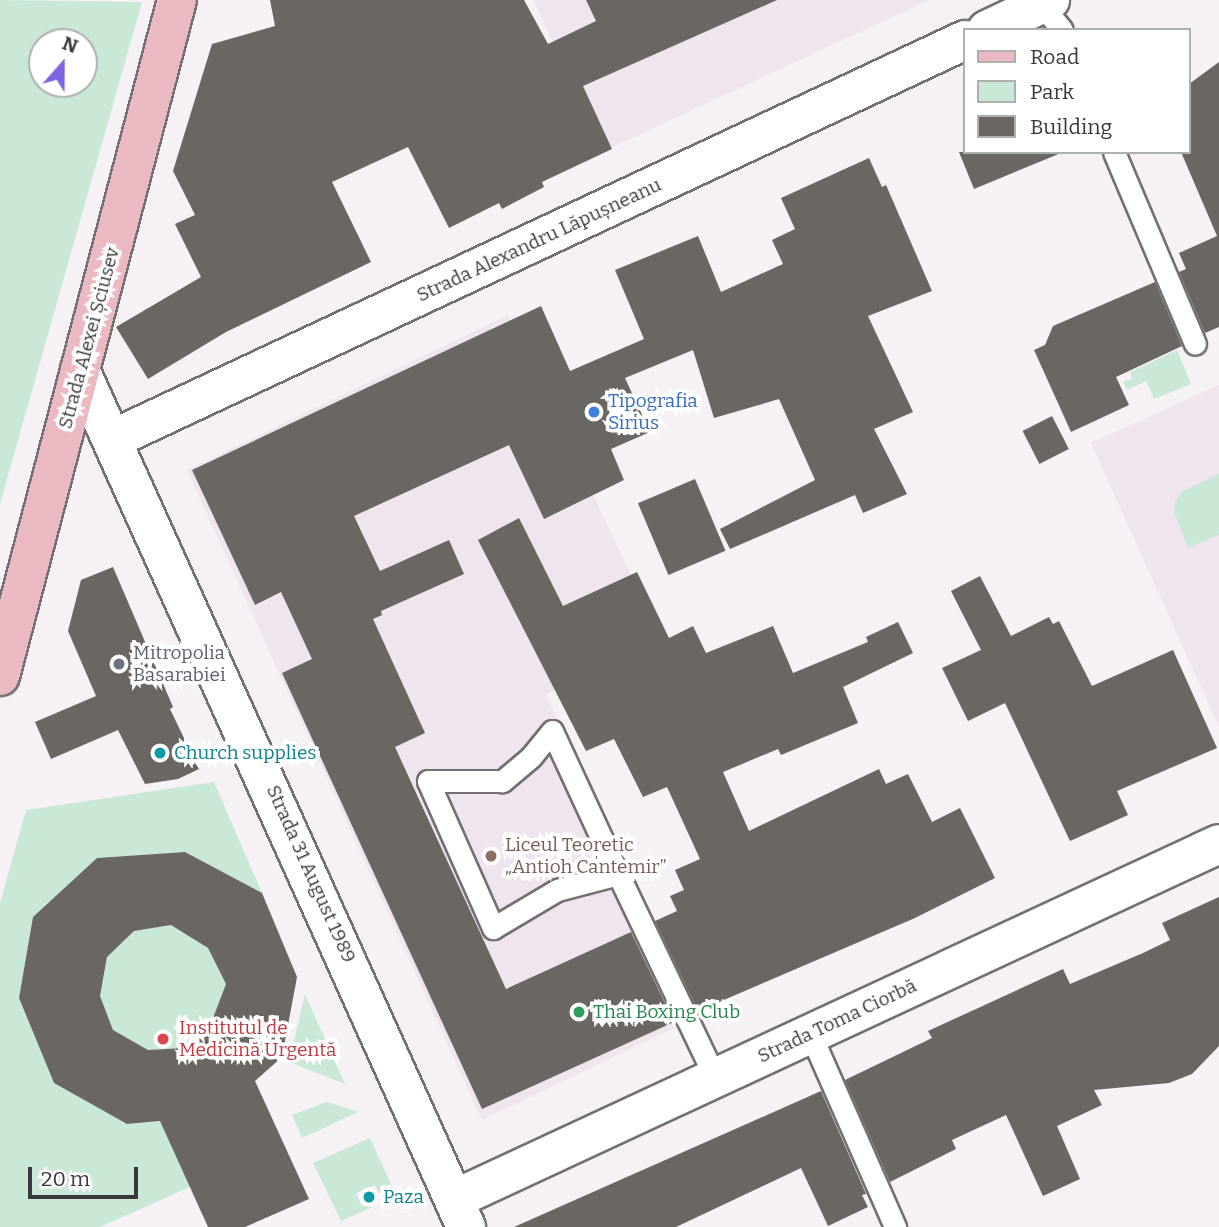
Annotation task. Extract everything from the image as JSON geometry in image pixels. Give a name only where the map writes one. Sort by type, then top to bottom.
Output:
[{"type":"main road","name":"Strada Alexei Șciusev","points":[[0,676],[177,0]]},
{"type":"street","points":[[994,28],[1051,11]]},
{"type":"street","name":"Strada Alexandru Lăpușneanu","points":[[113,439],[964,40]]},
{"type":"street","name":"Strada 31 August 1989","points":[[80,370],[460,1213]]},
{"type":"street","name":"Strada Toma Ciorbă","points":[[460,1213],[715,1077],[1219,844]]},
{"type":"lane","points":[[1115,154],[1195,344]]},
{"type":"lane","points":[[618,874],[557,890],[493,928],[428,781],[502,781],[531,757],[552,731],[715,1077]]},
{"type":"lane","points":[[810,1033],[895,1227]]},
{"type":"shaded area","points":[[533,0],[929,0],[604,151]]},
{"type":"shaded area","name":"Liceul Teoretic „Antioh Cantemir”","points":[[508,315],[662,641],[546,694],[693,1019],[482,1120],[187,470]]},
{"type":"shaded area","points":[[1219,385],[1219,727],[1091,443]]},
{"type":"green space","points":[[0,0],[142,2],[0,504]]},
{"type":"green space","points":[[1177,350],[1191,384],[1154,399],[1146,381],[1127,390],[1123,382],[1132,379],[1130,372]]},
{"type":"green space","points":[[1219,474],[1219,535],[1188,548],[1174,512],[1175,502],[1182,491]]},
{"type":"green space","points":[[214,782],[262,893],[185,852],[97,858],[33,917],[19,998],[54,1083],[127,1124],[180,1120],[190,1187],[100,1227],[0,1227],[0,903],[26,810]]},
{"type":"green space","points":[[171,925],[208,948],[226,984],[213,1018],[185,1048],[148,1050],[113,1030],[100,996],[107,957],[134,931]]},
{"type":"green space","points":[[305,994],[345,1084],[289,1062]]},
{"type":"green space","points":[[327,1102],[358,1112],[302,1138],[292,1115]]},
{"type":"green space","points":[[370,1138],[396,1195],[383,1201],[375,1185],[356,1193],[362,1206],[373,1207],[341,1221],[313,1163]]},
{"type":"building","points":[[270,0],[524,0],[548,44],[596,21],[586,0],[777,0],[583,86],[612,149],[542,182],[544,187],[502,209],[499,203],[449,228],[408,147],[332,182],[371,262],[226,332],[148,379],[116,327],[201,277],[175,224],[195,215],[173,171],[212,44],[275,26]]},
{"type":"building","points":[[1219,62],[1219,327],[1205,333],[1179,272],[1186,269],[1179,253],[1217,236],[1182,154],[1191,154],[1191,83]]},
{"type":"building","points":[[959,152],[1059,154],[974,189]]},
{"type":"building","points":[[869,158],[882,187],[886,185],[932,291],[868,316],[913,412],[874,429],[907,494],[863,513],[855,495],[730,549],[720,529],[815,480],[779,399],[714,418],[693,350],[625,378],[650,432],[611,449],[624,480],[544,519],[509,445],[354,516],[380,571],[449,540],[464,574],[381,611],[382,615],[373,619],[425,733],[395,747],[506,989],[631,932],[674,1022],[482,1109],[282,673],[312,659],[281,592],[255,605],[192,470],[541,306],[570,371],[644,339],[615,270],[698,236],[721,292],[783,264],[772,240],[795,229],[781,198]]},
{"type":"building","points":[[1155,282],[1182,346],[1116,377],[1129,405],[1071,432],[1034,350],[1045,345],[1053,326]]},
{"type":"building","points":[[1052,416],[1069,449],[1039,464],[1023,431]]},
{"type":"building","points":[[695,479],[725,551],[668,575],[638,503]]},
{"type":"building","points":[[519,518],[563,606],[637,572],[669,638],[693,626],[706,653],[773,626],[793,673],[868,642],[866,637],[898,622],[913,653],[843,687],[858,723],[781,755],[778,749],[723,772],[749,831],[879,769],[886,784],[908,774],[932,822],[960,808],[995,878],[915,918],[698,1011],[655,921],[677,911],[670,896],[684,890],[675,870],[700,859],[667,787],[643,797],[614,739],[586,751],[478,540]]},
{"type":"building","name":"Mitropolia Basarabiei","points":[[113,567],[173,707],[170,709],[199,769],[178,779],[145,784],[118,730],[51,759],[35,722],[96,696],[68,631],[81,580]]},
{"type":"building","points":[[980,576],[1011,636],[1049,617],[1053,624],[1059,621],[1092,686],[1173,650],[1217,748],[1117,791],[1128,815],[1070,841],[1005,703],[968,721],[942,668],[981,650],[951,591]]},
{"type":"building","points":[[185,852],[262,893],[297,977],[282,1057],[255,1081],[309,1199],[245,1227],[208,1227],[160,1121],[127,1124],[54,1083],[19,998],[33,917],[97,858]],"holes":[[[171,925],[208,948],[226,984],[213,1018],[185,1048],[148,1050],[113,1030],[100,996],[107,957],[134,931]]]},
{"type":"building","points":[[1219,897],[1219,1046],[1192,1074],[1169,1083],[1094,1090],[1102,1105],[1057,1126],[1080,1179],[1043,1196],[1006,1115],[952,1140],[956,1149],[890,1182],[845,1080],[932,1038],[928,1031],[1063,969],[1070,984],[1170,940],[1162,923]]},
{"type":"building","points":[[821,1091],[866,1194],[862,1195],[868,1207],[828,1226],[801,1168],[676,1227],[514,1227]]},
{"type":"place","name":"Tipografia Sirius","points":[[594,412]]},
{"type":"place","name":"Mitropolia Basarabiei","points":[[119,664]]},
{"type":"place","name":"Church supplies","points":[[160,753]]},
{"type":"place","name":"Liceul Teoretic „Antioh Cantemir”","points":[[491,856]]},
{"type":"place","name":"Thai Boxing Club","points":[[579,1012]]},
{"type":"place","name":"Institutul de Medicină Urgentă","points":[[163,1039]]},
{"type":"place","name":"Paza","points":[[369,1197]]}]
